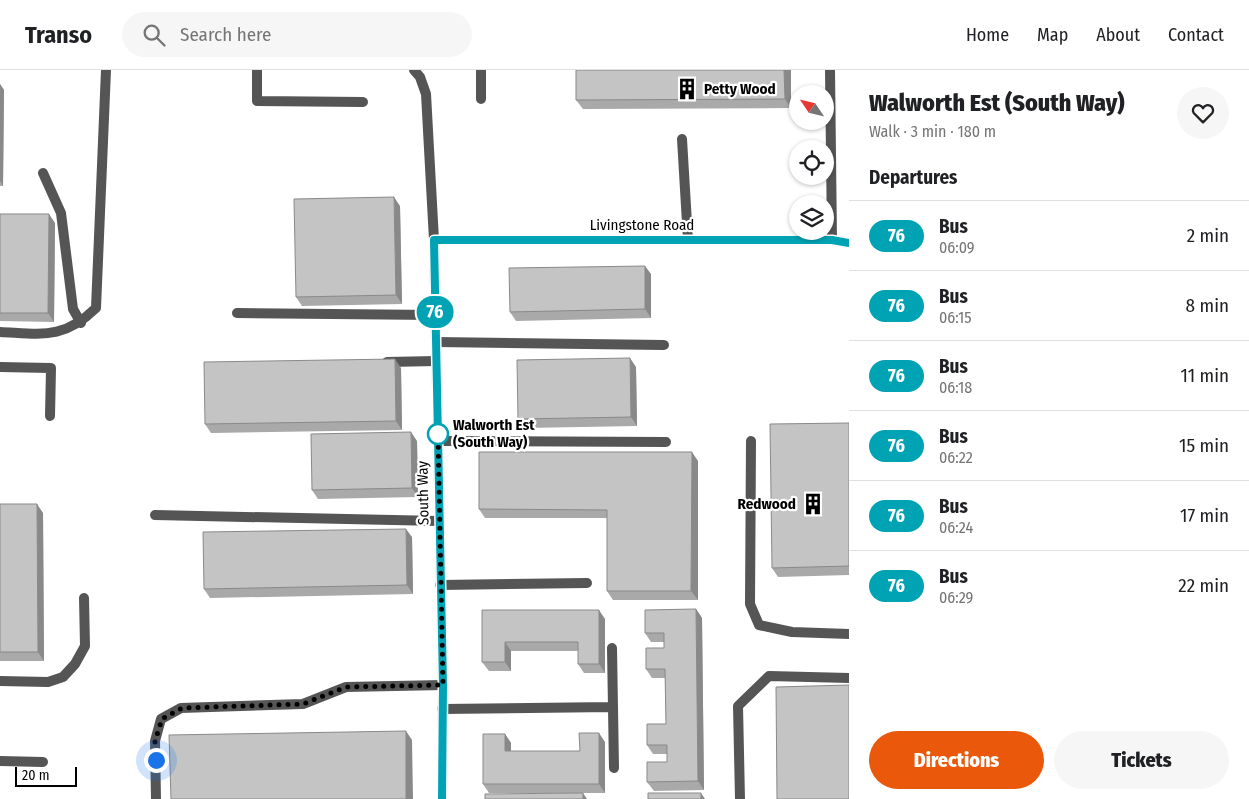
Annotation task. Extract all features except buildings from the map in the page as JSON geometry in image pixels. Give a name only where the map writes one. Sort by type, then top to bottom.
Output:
[{"type":"street","points":[[0,332],[55,334],[81,323],[96,308],[106,70]]},
{"type":"street","points":[[257,70],[257,101],[363,102]]},
{"type":"street","name":"South Way","points":[[414,70],[420,77],[426,94],[434,240],[438,521],[443,685],[442,799]]},
{"type":"street","points":[[481,99],[482,70]]},
{"type":"street","points":[[830,70],[831,195]]},
{"type":"street","points":[[682,139],[688,240]]},
{"type":"street","points":[[43,173],[61,213],[73,309],[81,323]]},
{"type":"street","name":"Livingstone Road","points":[[434,240],[789,240]]},
{"type":"street","name":"Livingstone Road","points":[[832,240],[849,243]]},
{"type":"street","points":[[237,313],[435,315]]},
{"type":"street","points":[[436,342],[664,345]]},
{"type":"street","points":[[387,362],[436,361]]},
{"type":"street","points":[[0,367],[51,368],[50,416]]},
{"type":"street","points":[[751,440],[750,604],[759,624],[792,632],[849,634]]},
{"type":"street","points":[[438,441],[666,442]]},
{"type":"street","points":[[155,515],[438,521]]},
{"type":"street","points":[[440,585],[587,583]]},
{"type":"street","points":[[0,681],[48,682],[63,677],[75,664],[85,646],[84,598]]},
{"type":"street","points":[[612,648],[614,768]]},
{"type":"street","points":[[740,799],[738,706],[769,676],[849,678]]},
{"type":"street","points":[[156,799],[155,741],[162,719],[182,708],[303,704],[346,687],[443,685]]},
{"type":"street","points":[[442,709],[612,707]]},
{"type":"street","points":[[0,762],[43,762]]},
{"type":"bus line","name":"76","points":[[442,799],[443,685],[438,521],[434,240],[832,240],[849,243]]},
{"type":"place","name":"Petty Wood","points":[[687,89]]},
{"type":"place","name":"Walworth Est (South Way)","points":[[438,434]]},
{"type":"place","name":"Redwood","points":[[813,504]]},
{"type":"route","points":[[156,760],[155,741],[162,719],[182,708],[303,704],[346,687],[443,685],[438,521],[438,434]]}]
